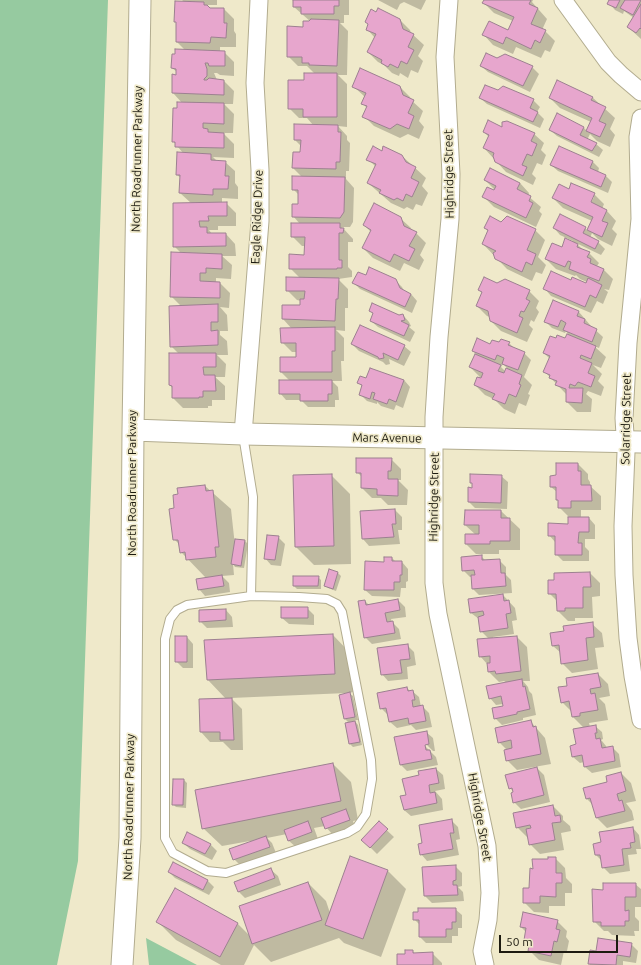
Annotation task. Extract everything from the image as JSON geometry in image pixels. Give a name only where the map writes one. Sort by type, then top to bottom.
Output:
[{"type":"street","name":"North Roadrunner Parkway","points":[[122,965],[130,838],[133,430],[140,0]]},
{"type":"street","name":"Eagle Ridge Drive","points":[[243,434],[260,221],[260,170],[255,82],[259,0]]},
{"type":"street","name":"Highridge Street","points":[[449,0],[445,57],[450,152],[450,219],[439,337],[434,417],[435,598],[487,846],[490,876],[490,900],[482,951],[485,965]]},
{"type":"street","points":[[563,0],[608,62],[641,92]]},
{"type":"street","name":"Solarridge Street","points":[[641,118],[638,137],[640,219],[628,343],[624,418],[633,442],[623,526],[625,598],[630,657],[641,720]]},
{"type":"street","name":"Mars Avenue","points":[[133,430],[435,439],[633,442]]},
{"type":"lane","points":[[243,434],[253,497],[251,596]]},
{"type":"lane","points":[[251,596],[327,599],[337,604],[342,612],[371,760],[372,779],[366,814],[357,827],[347,834],[226,873],[207,871],[173,852],[165,838],[165,639],[170,619],[177,610],[187,605],[251,596]]},
{"type":"green space","points":[[0,0],[108,0],[78,861],[57,965],[0,965]]},
{"type":"green space","points":[[146,938],[197,965],[149,965]]},
{"type":"building","points":[[293,0],[339,0],[339,6],[334,6],[334,14],[301,14],[301,7],[293,7]]},
{"type":"building","points":[[484,0],[531,0],[529,4],[538,8],[531,24],[546,30],[540,43],[535,40],[531,49],[506,37],[503,44],[482,35],[489,21],[508,30],[514,17],[482,3]]},
{"type":"building","points":[[609,0],[620,0],[616,8],[607,4]]},
{"type":"building","points":[[625,0],[641,0],[633,15],[620,8]]},
{"type":"building","points":[[175,1],[204,2],[204,5],[207,5],[210,8],[224,8],[224,23],[227,23],[226,38],[211,37],[210,43],[176,42],[176,22],[174,22]]},
{"type":"building","points":[[641,4],[641,29],[640,28],[636,33],[627,27]]},
{"type":"building","points":[[378,8],[400,19],[403,29],[414,34],[408,47],[414,50],[407,64],[401,61],[398,68],[390,64],[388,67],[381,63],[382,60],[367,52],[376,34],[366,30],[368,24],[365,22],[371,9],[376,12]]},
{"type":"building","points":[[311,19],[339,20],[337,66],[309,65],[309,63],[302,63],[302,57],[287,57],[287,26],[303,27],[303,21],[309,21]]},
{"type":"building","points":[[175,49],[225,51],[225,66],[209,66],[208,63],[205,63],[207,76],[204,79],[207,80],[209,78],[224,80],[224,95],[172,93],[172,74],[176,75],[176,69],[171,68],[172,54],[175,54]]},
{"type":"building","points":[[486,53],[497,58],[505,54],[533,66],[523,86],[480,66]]},
{"type":"building","points":[[360,68],[400,86],[403,95],[414,100],[408,113],[414,116],[409,129],[397,124],[390,129],[362,117],[367,106],[361,104],[366,93],[352,87]]},
{"type":"building","points":[[304,73],[337,73],[337,117],[303,117],[303,109],[288,109],[288,80],[304,80]]},
{"type":"building","points":[[557,80],[593,97],[591,100],[606,107],[599,121],[606,124],[600,137],[586,131],[592,118],[549,98]]},
{"type":"building","points":[[485,85],[498,90],[503,86],[534,99],[530,108],[538,112],[533,122],[479,98]]},
{"type":"building","points":[[177,102],[224,103],[224,124],[203,123],[203,128],[208,129],[208,132],[224,133],[224,148],[175,147],[175,142],[172,142],[173,108],[177,108]]},
{"type":"building","points":[[557,113],[584,127],[580,135],[597,143],[592,151],[549,130]]},
{"type":"building","points":[[488,120],[502,127],[502,122],[507,121],[535,133],[531,141],[537,144],[532,156],[527,154],[522,165],[527,167],[523,176],[495,162],[493,156],[494,153],[483,148],[489,135],[483,132]]},
{"type":"building","points":[[294,124],[338,125],[338,132],[341,132],[340,162],[336,162],[336,169],[292,168],[293,152],[300,152],[301,140],[294,140]]},
{"type":"building","points":[[373,146],[382,151],[383,146],[402,155],[406,162],[416,167],[411,178],[419,182],[412,197],[406,194],[403,201],[397,198],[394,200],[379,193],[381,190],[367,183],[376,164],[366,160]]},
{"type":"building","points":[[559,146],[593,161],[590,168],[606,175],[601,187],[550,165]]},
{"type":"building","points":[[177,152],[211,154],[211,160],[226,161],[225,176],[229,176],[228,189],[213,189],[213,195],[179,193],[180,175],[176,175]]},
{"type":"building","points":[[490,168],[520,183],[517,189],[531,196],[529,201],[533,203],[526,218],[482,197],[487,187],[494,190],[496,186],[484,180]]},
{"type":"building","points":[[292,176],[345,177],[344,212],[340,218],[292,217],[292,204],[298,204],[298,190],[292,190]]},
{"type":"building","points":[[571,183],[595,193],[591,202],[607,210],[602,221],[608,223],[602,237],[587,230],[593,217],[552,198],[559,184],[569,189]]},
{"type":"building","points":[[227,202],[227,216],[208,216],[209,221],[199,221],[200,227],[207,227],[207,233],[226,233],[226,246],[173,247],[173,203]]},
{"type":"building","points":[[374,203],[401,217],[404,226],[417,232],[409,246],[415,249],[409,261],[394,254],[390,262],[362,248],[371,230],[363,225]]},
{"type":"building","points":[[560,214],[586,227],[583,233],[599,241],[595,249],[553,228]]},
{"type":"building","points":[[490,216],[501,222],[507,216],[536,229],[527,250],[536,254],[532,265],[526,262],[522,272],[495,259],[493,253],[496,251],[482,244],[488,230],[484,228]]},
{"type":"building","points":[[291,223],[340,223],[340,228],[344,228],[343,233],[339,233],[339,260],[342,260],[342,268],[289,269],[289,254],[304,255],[305,237],[291,237]]},
{"type":"building","points":[[565,238],[578,244],[577,247],[590,252],[587,257],[591,259],[590,263],[604,269],[599,281],[569,269],[571,262],[568,261],[565,267],[545,259],[552,243],[562,247]]},
{"type":"building","points":[[171,252],[222,254],[222,269],[206,268],[206,273],[200,273],[200,281],[220,282],[220,298],[170,297]]},
{"type":"building","points":[[369,267],[396,279],[400,288],[411,294],[405,307],[352,283],[358,272],[366,275]]},
{"type":"building","points":[[551,271],[571,280],[572,277],[586,283],[588,278],[602,285],[596,298],[590,295],[585,307],[543,289]]},
{"type":"building","points":[[286,277],[339,278],[335,321],[282,319],[282,305],[300,305],[300,299],[304,299],[305,291],[286,291]]},
{"type":"building","points":[[484,277],[497,283],[505,279],[530,290],[526,299],[530,301],[524,312],[521,311],[519,316],[523,318],[517,333],[490,321],[488,311],[476,306],[482,292],[478,290]]},
{"type":"building","points":[[553,300],[579,311],[577,316],[585,319],[584,323],[597,329],[592,342],[563,330],[566,323],[561,320],[558,327],[544,322]]},
{"type":"building","points":[[372,303],[399,315],[403,314],[405,320],[401,321],[409,325],[404,336],[370,321],[373,313],[369,311]]},
{"type":"building","points":[[218,304],[218,322],[211,322],[211,331],[218,330],[218,345],[170,347],[169,306]]},
{"type":"building","points":[[360,325],[405,345],[398,360],[383,353],[384,358],[379,359],[378,357],[351,344]]},
{"type":"building","points":[[335,327],[335,351],[332,351],[332,372],[280,372],[280,357],[296,357],[296,343],[281,343],[280,328]]},
{"type":"building","points":[[567,334],[596,346],[591,359],[581,355],[580,358],[592,363],[588,373],[595,376],[591,387],[578,382],[575,386],[570,384],[569,388],[583,388],[582,403],[566,402],[566,389],[555,385],[557,381],[549,378],[550,375],[543,372],[550,356],[543,353],[550,336],[556,338],[557,335],[565,338]]},
{"type":"building","points":[[477,338],[490,344],[492,340],[499,342],[501,339],[510,342],[508,345],[525,352],[518,370],[502,364],[504,358],[497,355],[495,360],[472,351]]},
{"type":"building","points":[[169,353],[216,353],[216,367],[203,367],[204,375],[215,375],[216,391],[203,391],[203,397],[199,398],[172,398],[172,386],[169,385]]},
{"type":"building","points":[[475,354],[501,365],[498,371],[504,373],[506,368],[522,375],[519,384],[521,385],[516,397],[509,394],[505,404],[492,399],[495,394],[474,385],[477,377],[481,378],[483,373],[469,367]]},
{"type":"building","points":[[370,368],[404,380],[396,402],[389,399],[387,404],[373,399],[375,393],[372,392],[370,399],[359,395],[362,385],[357,383],[360,376],[366,378]]},
{"type":"building","points":[[279,380],[332,380],[332,394],[328,394],[328,401],[300,401],[300,394],[279,394]]},
{"type":"building","points":[[356,458],[392,458],[391,471],[388,471],[388,479],[398,479],[398,496],[377,495],[377,489],[361,488],[361,473],[356,473]]},
{"type":"building","points":[[556,463],[578,463],[578,471],[581,471],[581,485],[591,485],[592,501],[571,501],[571,508],[558,508],[558,500],[556,500],[556,487],[550,487],[550,476],[556,475]]},
{"type":"building","points":[[332,474],[334,546],[295,547],[293,475]]},
{"type":"building","points":[[470,474],[502,475],[501,503],[468,502],[468,487],[472,488],[472,483],[470,483]]},
{"type":"building","points":[[205,485],[206,491],[213,490],[219,547],[215,547],[216,557],[186,560],[185,552],[180,553],[178,540],[173,540],[169,509],[174,508],[173,495],[178,494],[177,488]]},
{"type":"building","points":[[395,509],[396,524],[392,524],[394,537],[362,539],[360,511]]},
{"type":"building","points":[[465,510],[501,510],[501,518],[510,518],[510,541],[490,541],[490,544],[465,544],[465,534],[479,534],[479,525],[464,525]]},
{"type":"building","points":[[568,517],[589,517],[589,532],[579,532],[578,543],[582,543],[582,555],[555,555],[555,536],[548,536],[548,523],[568,524]]},
{"type":"building","points":[[267,535],[279,536],[275,560],[264,559]]},
{"type":"building","points":[[235,539],[245,540],[241,566],[231,564]]},
{"type":"building","points":[[482,555],[482,560],[500,559],[501,573],[505,573],[506,586],[472,589],[471,575],[475,575],[474,570],[462,571],[461,557]]},
{"type":"building","points":[[384,557],[392,557],[392,561],[402,561],[402,575],[400,575],[400,582],[394,582],[394,590],[364,590],[365,561],[384,562]]},
{"type":"building","points":[[329,569],[338,572],[333,589],[324,586]]},
{"type":"building","points":[[590,572],[591,587],[583,587],[583,608],[565,608],[565,611],[557,611],[556,594],[548,594],[548,580],[554,580],[554,573]]},
{"type":"building","points":[[222,575],[224,586],[198,590],[196,579]]},
{"type":"building","points":[[293,576],[319,576],[318,586],[293,586]]},
{"type":"building","points":[[503,594],[504,601],[509,600],[511,613],[506,614],[508,628],[480,632],[478,617],[484,615],[483,611],[470,613],[468,599]]},
{"type":"building","points":[[398,599],[400,610],[385,613],[387,622],[393,621],[395,633],[364,638],[358,601],[365,600],[366,605]]},
{"type":"building","points":[[281,607],[308,607],[308,618],[281,618]]},
{"type":"building","points":[[226,609],[226,620],[199,622],[199,610]]},
{"type":"building","points":[[593,622],[594,637],[586,638],[588,660],[561,664],[559,645],[552,646],[550,633],[564,631],[563,626]]},
{"type":"building","points":[[333,634],[335,674],[207,680],[204,640]]},
{"type":"building","points":[[175,636],[187,636],[187,662],[175,662]]},
{"type":"building","points":[[517,636],[521,671],[496,674],[495,671],[488,672],[487,663],[490,663],[490,656],[479,657],[477,639]]},
{"type":"building","points":[[408,644],[410,659],[400,660],[402,673],[381,675],[377,648]]},
{"type":"building","points":[[598,673],[601,687],[590,689],[591,694],[595,693],[598,710],[580,713],[580,716],[572,717],[569,701],[561,703],[558,687],[567,686],[566,678]]},
{"type":"building","points":[[522,679],[530,709],[517,712],[517,714],[494,719],[492,708],[503,706],[501,696],[489,699],[486,686]]},
{"type":"building","points":[[407,687],[408,691],[413,690],[415,700],[412,700],[413,707],[423,705],[426,721],[409,724],[408,718],[389,722],[386,708],[380,709],[377,693]]},
{"type":"building","points":[[350,692],[355,717],[344,719],[339,695]]},
{"type":"building","points":[[232,698],[234,740],[220,740],[220,732],[200,732],[199,699]]},
{"type":"building","points":[[531,720],[533,727],[536,726],[541,754],[506,761],[504,750],[512,748],[511,740],[498,743],[495,728]]},
{"type":"building","points":[[355,721],[360,742],[349,744],[345,723]]},
{"type":"building","points":[[596,725],[596,739],[600,738],[602,748],[613,746],[615,761],[584,767],[582,755],[572,757],[570,746],[576,744],[573,729]]},
{"type":"building","points":[[427,731],[429,744],[425,745],[426,750],[430,750],[432,759],[400,765],[394,737]]},
{"type":"building","points":[[333,763],[341,801],[202,829],[195,790]]},
{"type":"building","points":[[537,767],[544,795],[513,803],[511,793],[513,792],[512,788],[509,789],[505,775]]},
{"type":"building","points":[[436,768],[439,783],[429,785],[430,793],[435,792],[437,803],[404,810],[400,796],[406,795],[402,779],[419,775],[418,771]]},
{"type":"building","points":[[621,772],[626,791],[617,794],[619,801],[622,800],[625,811],[596,818],[590,798],[586,799],[583,788],[607,782],[606,776]]},
{"type":"building","points":[[173,779],[184,779],[183,805],[172,805]]},
{"type":"building","points":[[553,805],[555,816],[560,815],[561,822],[552,823],[555,840],[529,845],[526,829],[531,828],[530,825],[516,828],[513,813]]},
{"type":"building","points":[[346,809],[350,820],[325,829],[321,818]]},
{"type":"building","points":[[452,819],[454,833],[450,833],[453,849],[420,855],[418,844],[422,843],[419,825]]},
{"type":"building","points":[[308,821],[312,832],[288,841],[284,830]]},
{"type":"building","points":[[379,821],[388,829],[370,848],[361,840]]},
{"type":"building","points":[[633,827],[635,842],[630,843],[631,848],[622,849],[624,865],[602,868],[600,855],[595,855],[593,844],[601,842],[599,832]]},
{"type":"building","points":[[187,832],[211,844],[205,854],[182,843]]},
{"type":"building","points":[[266,836],[270,847],[233,860],[229,849]]},
{"type":"building","points":[[350,856],[388,870],[363,939],[325,925]]},
{"type":"building","points":[[548,857],[556,857],[556,873],[562,873],[562,883],[556,883],[556,897],[540,896],[540,903],[523,903],[523,888],[529,888],[530,868],[533,869],[532,859],[548,859]]},
{"type":"building","points":[[173,862],[208,880],[203,890],[168,872]]},
{"type":"building","points":[[456,865],[456,880],[453,881],[453,885],[457,885],[458,895],[424,896],[422,867]]},
{"type":"building","points":[[271,868],[275,878],[238,892],[234,882]]},
{"type":"building","points":[[308,882],[322,920],[252,944],[239,906]]},
{"type":"building","points":[[603,883],[636,883],[636,897],[625,897],[625,911],[629,910],[629,921],[625,921],[625,926],[601,926],[601,922],[593,922],[592,889],[603,890]]},
{"type":"building","points":[[175,888],[238,923],[220,957],[156,922]]},
{"type":"building","points":[[418,908],[456,908],[456,922],[452,922],[452,929],[446,929],[446,937],[419,937],[419,920],[413,920],[413,912],[418,912]]},
{"type":"building","points":[[523,912],[558,920],[556,929],[560,930],[557,942],[554,941],[551,956],[528,951],[530,941],[524,940],[526,928],[520,927]]},
{"type":"building","points":[[598,938],[632,943],[630,957],[617,955],[616,965],[588,964],[590,950],[596,951]]},
{"type":"building","points":[[405,950],[413,950],[413,953],[433,952],[433,965],[397,965],[397,954],[405,954]]}]
